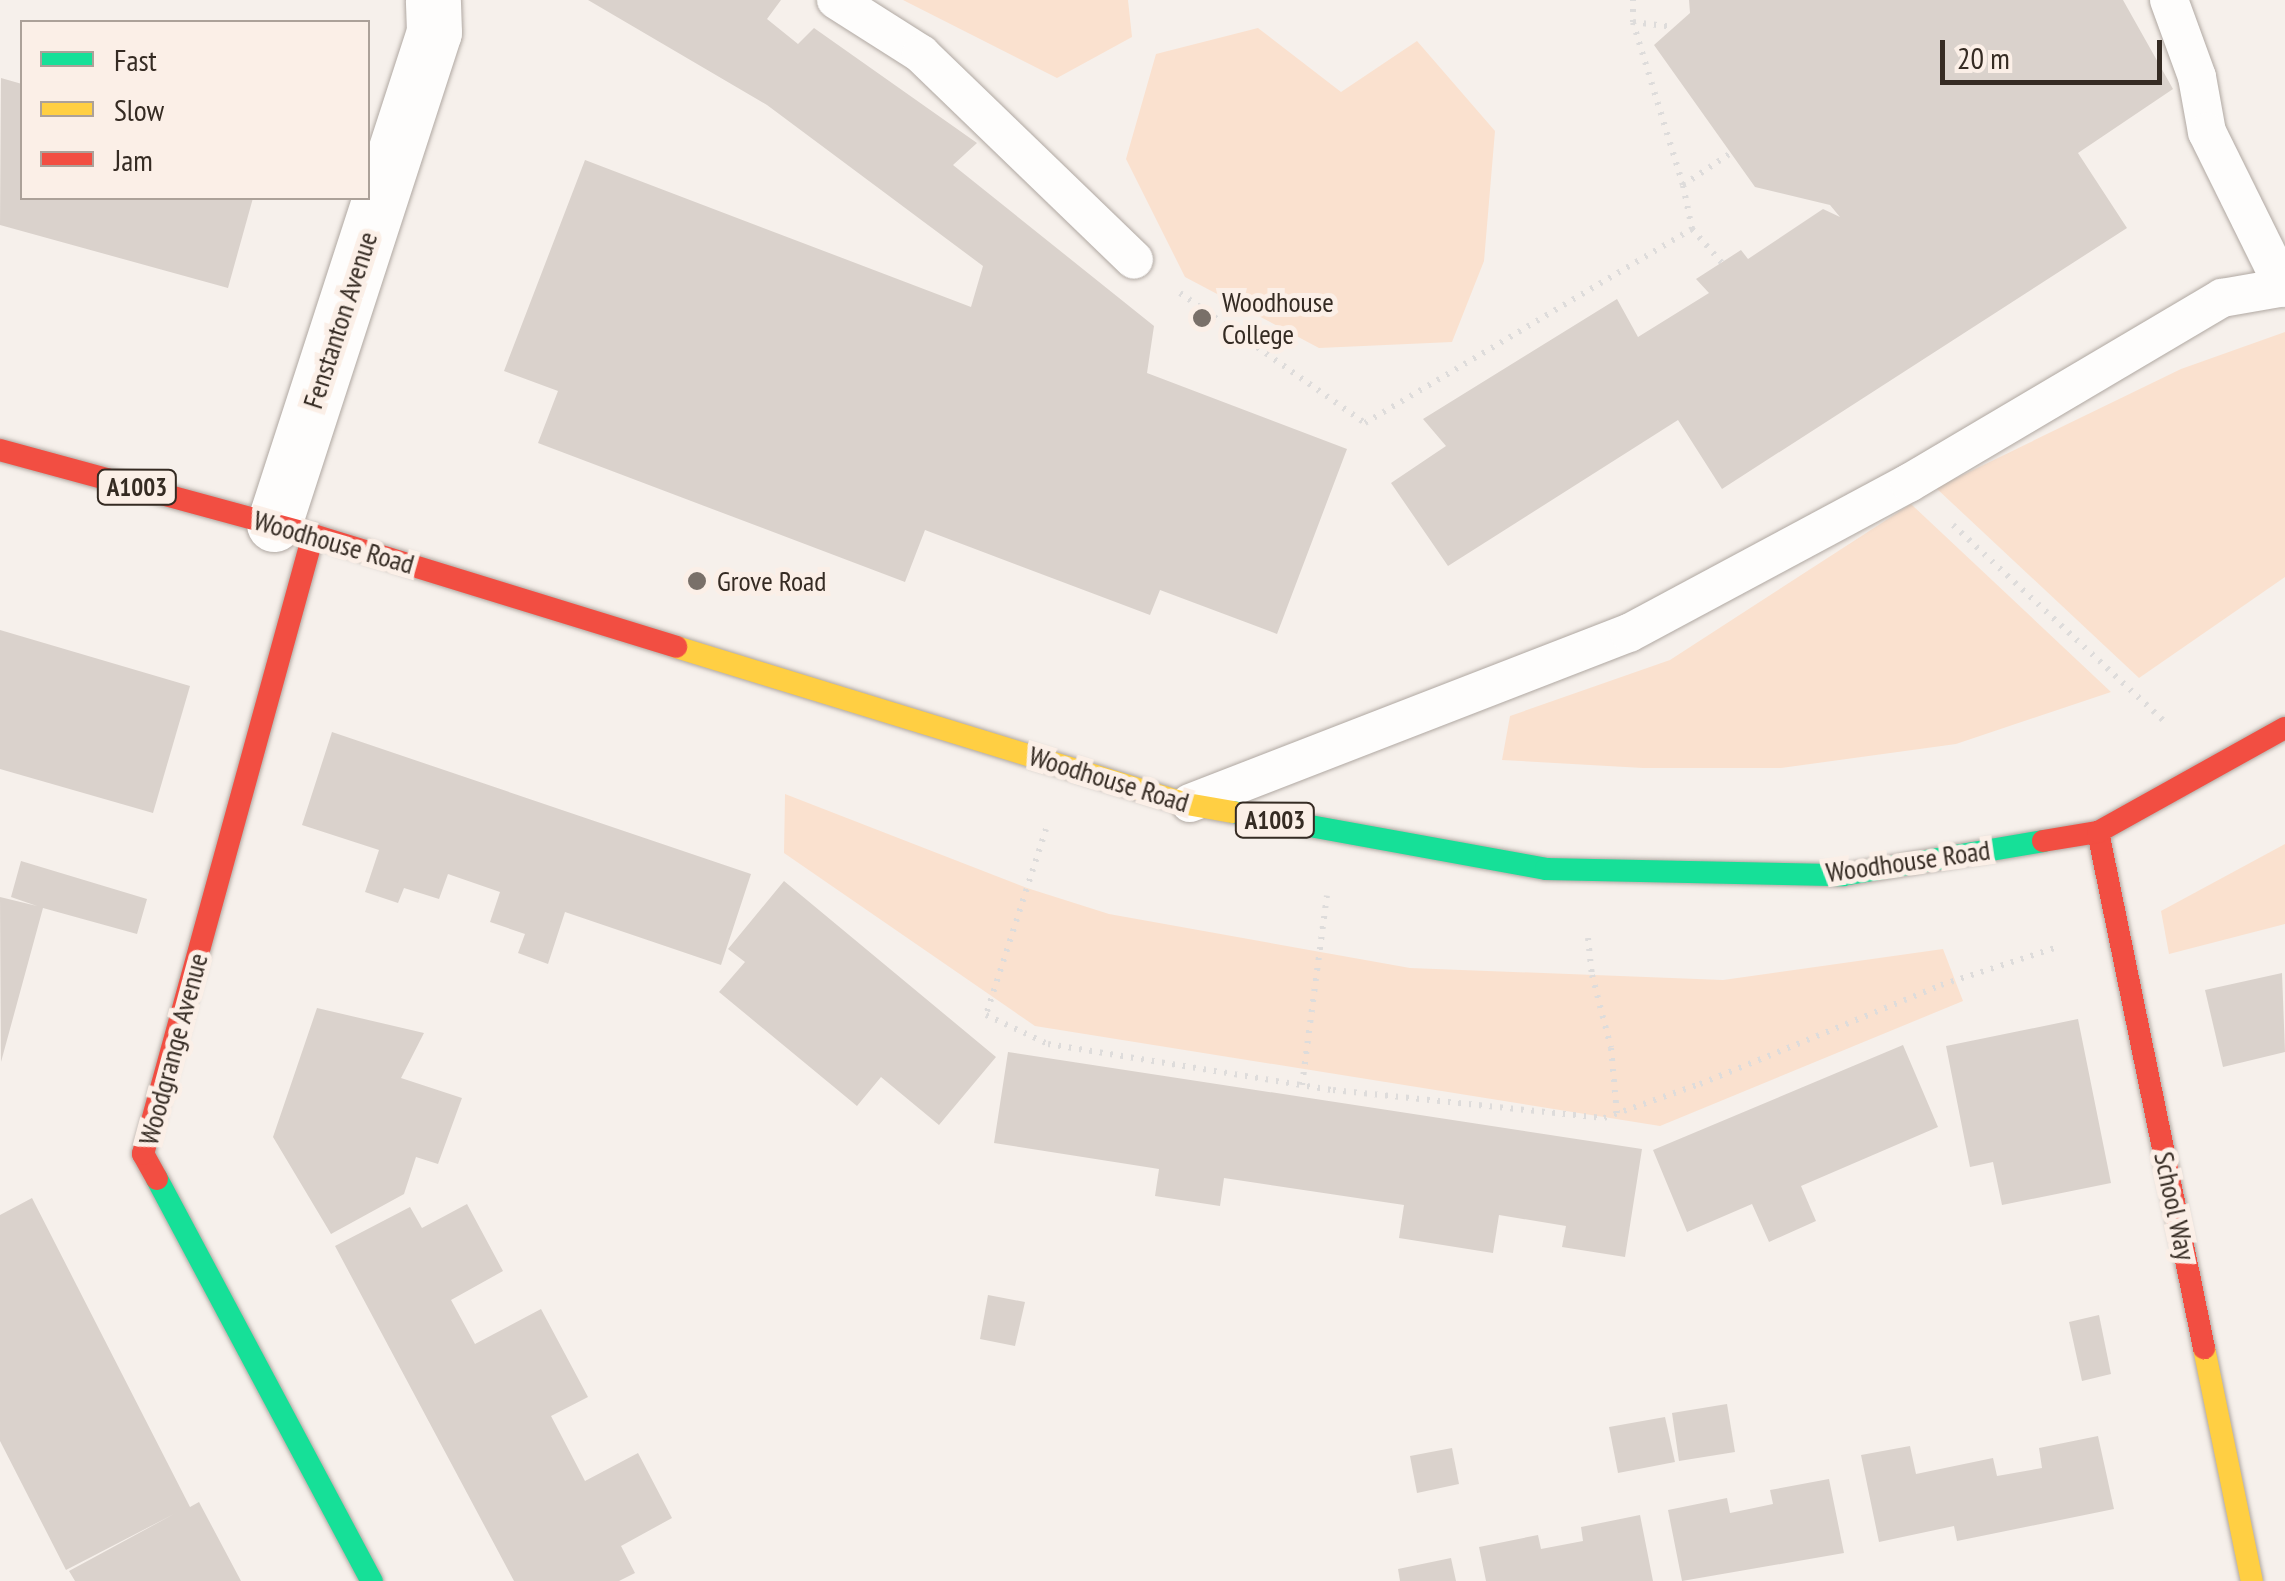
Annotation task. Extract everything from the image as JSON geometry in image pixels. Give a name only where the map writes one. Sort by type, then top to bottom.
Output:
[{"type":"main road","name":"Woodhouse Road","points":[[0,450],[294,529],[1187,804],[1546,869],[1843,875],[2098,832],[2285,728]]},
{"type":"main road","name":"Woodgrange Avenue","points":[[294,529],[143,1154],[372,1581]]},
{"type":"main road","name":"School Way","points":[[2098,832],[2252,1581]]},
{"type":"street","name":"Fenstanton Avenue","points":[[294,529],[434,32],[434,0]]},
{"type":"lane","points":[[836,0],[921,54],[1134,260]]},
{"type":"lane","points":[[1187,804],[1629,633],[1909,483],[2222,298],[2284,288],[2207,132],[2196,77],[2169,0]]},
{"type":"path","points":[[1633,0],[1633,22],[1683,185],[1692,229],[1722,263]]},
{"type":"path","points":[[1633,22],[1674,27]]},
{"type":"path","points":[[1683,185],[1731,154]]},
{"type":"path","points":[[1134,260],[1365,423],[1692,229]]},
{"type":"path","points":[[1909,483],[2213,768]]},
{"type":"path","points":[[1066,766],[986,1016],[1048,1044],[1302,1085],[1604,1118],[1941,985],[2118,928]]},
{"type":"path","points":[[1302,1085],[1338,830]]},
{"type":"path","points":[[1581,869],[1592,976],[1611,1048],[1617,1114]]},
{"type":"shaded area","points":[[903,0],[1128,0],[1132,37],[1057,78]]},
{"type":"shaded area","points":[[1258,28],[1341,92],[1417,41],[1495,131],[1484,261],[1452,342],[1319,348],[1185,277],[1126,159],[1156,54]]},
{"type":"shaded area","points":[[2285,332],[2285,577],[2139,678],[1936,488],[2181,369]]},
{"type":"shaded area","points":[[1911,504],[2111,692],[1956,744],[1781,768],[1643,768],[1502,760],[1510,716],[1670,660]]},
{"type":"shaded area","points":[[785,794],[1027,888],[1109,914],[1410,968],[1723,980],[1943,949],[1963,1001],[1660,1126],[1035,1026],[784,853]]},
{"type":"shaded area","points":[[2285,844],[2285,924],[2169,954],[2161,911]]},
{"type":"building","points":[[588,0],[781,0],[767,19],[798,44],[814,28],[977,143],[953,165],[1154,326],[1147,373],[1347,449],[1277,634],[1160,590],[1150,615],[925,530],[905,582],[538,443],[558,391],[504,371],[585,160],[971,307],[983,266],[767,105]]},
{"type":"building","points":[[1689,0],[2123,0],[2173,89],[2078,153],[2127,228],[1722,489],[1678,420],[1448,566],[1391,483],[1446,446],[1423,419],[1617,299],[1638,337],[1709,293],[1696,279],[1741,250],[1748,259],[1823,209],[1840,217],[1830,205],[1755,187],[1654,45],[1690,13]]},
{"type":"building","points":[[1,78],[20,83],[20,200],[252,200],[228,288],[0,225]]},
{"type":"building","points":[[0,630],[190,686],[153,813],[0,769]]},
{"type":"building","points":[[332,732],[751,874],[721,965],[565,912],[548,964],[518,953],[525,934],[490,922],[500,892],[448,874],[439,899],[404,888],[398,903],[365,892],[379,850],[302,825]]},
{"type":"building","points":[[21,861],[147,899],[137,934],[43,908],[1,1062],[0,897],[37,906],[11,897]]},
{"type":"building","points":[[784,881],[996,1057],[939,1125],[881,1077],[857,1106],[719,992],[745,962],[728,949]]},
{"type":"building","points":[[2282,973],[2285,1052],[2223,1067],[2205,990]]},
{"type":"building","points":[[317,1008],[424,1033],[401,1078],[462,1098],[438,1164],[416,1157],[404,1194],[331,1234],[273,1137]]},
{"type":"building","points":[[2078,1019],[2111,1183],[2002,1205],[1993,1162],[1970,1167],[1946,1046]]},
{"type":"building","points":[[1903,1045],[1938,1127],[1801,1186],[1816,1221],[1769,1242],[1752,1204],[1687,1232],[1653,1150]]},
{"type":"building","points":[[1008,1052],[1642,1149],[1625,1257],[1562,1247],[1566,1226],[1499,1215],[1493,1253],[1399,1238],[1404,1205],[1224,1178],[1220,1206],[1155,1196],[1159,1169],[994,1143]]},
{"type":"building","points":[[32,1198],[190,1507],[199,1502],[241,1581],[75,1581],[69,1571],[174,1514],[66,1570],[0,1441],[0,1215]]},
{"type":"building","points":[[467,1204],[503,1271],[451,1300],[475,1344],[541,1309],[588,1397],[551,1416],[585,1481],[638,1453],[672,1518],[621,1546],[635,1573],[619,1581],[514,1581],[335,1246],[410,1207],[422,1228]]},
{"type":"building","points":[[988,1295],[1025,1302],[1015,1346],[980,1339]]},
{"type":"building","points":[[2099,1315],[2111,1374],[2082,1381],[2069,1322]]},
{"type":"building","points":[[1727,1404],[1735,1452],[1679,1461],[1672,1413]]},
{"type":"building","points":[[1665,1417],[1675,1462],[1618,1473],[1609,1427]]},
{"type":"building","points":[[2098,1436],[2114,1509],[1957,1541],[1954,1526],[1879,1542],[1861,1455],[1910,1446],[1916,1474],[1993,1458],[1997,1476],[2042,1468],[2039,1448]]},
{"type":"building","points":[[1452,1448],[1459,1484],[1417,1493],[1410,1456]]},
{"type":"building","points":[[1829,1479],[1844,1553],[1682,1581],[1668,1510],[1727,1498],[1730,1513],[1773,1504],[1770,1490]]},
{"type":"building","points":[[1640,1515],[1653,1581],[1486,1581],[1479,1547],[1538,1535],[1541,1549],[1583,1541],[1581,1527]]},
{"type":"building","points":[[1451,1558],[1456,1581],[1400,1581],[1398,1569]]},
{"type":"traffic: fast","points":[[1233,812],[1546,869],[1843,875],[2043,841]]},
{"type":"traffic: fast","points":[[157,1179],[372,1581]]},
{"type":"traffic: slow","points":[[676,647],[1187,804],[1233,812]]},
{"type":"traffic: slow","points":[[2204,1348],[2252,1581]]},
{"type":"traffic: jam","points":[[0,450],[313,535],[676,647]]},
{"type":"traffic: jam","points":[[157,1179],[143,1154],[313,535]]},
{"type":"traffic: jam","points":[[2043,841],[2098,832],[2285,728]]},
{"type":"traffic: jam","points":[[2098,832],[2204,1348]]},
{"type":"place","name":"Woodhouse College","points":[[1202,318]]},
{"type":"place","name":"Grove Road","points":[[697,581]]}]
